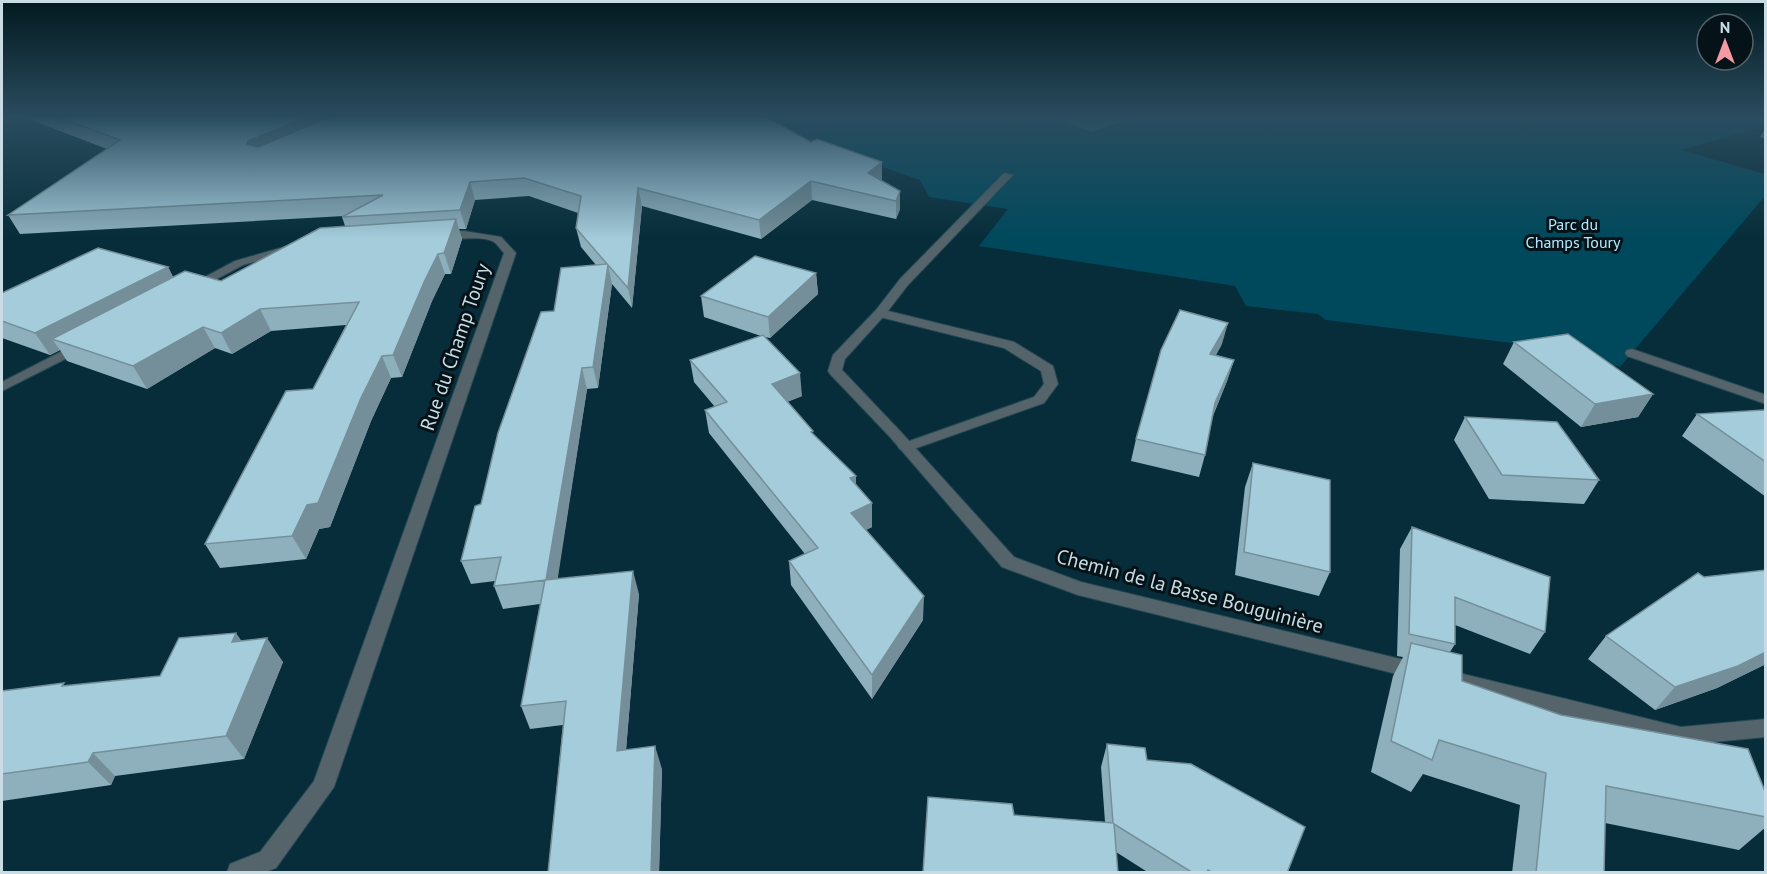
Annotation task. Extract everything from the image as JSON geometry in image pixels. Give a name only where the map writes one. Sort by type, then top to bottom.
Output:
[{"type":"street","name":"Chemin de la Basse Bouguinière","points":[[1008,175],[904,282],[880,313],[838,358],[835,371],[1008,562],[1078,588],[1681,736],[1766,728]]},
{"type":"street","name":"Rue du Champ Toury","points":[[238,873],[268,860],[322,787],[510,253],[497,239],[464,234],[431,236]]},
{"type":"street","points":[[177,295],[239,263],[310,245]]},
{"type":"street","points":[[880,313],[1009,345],[1048,369],[1051,384],[1039,400],[906,447]]},
{"type":"street","points":[[2,387],[94,339]]},
{"type":"street","points":[[1632,353],[1766,400]]},
{"type":"green space","name":"Parc du Champs Toury","points":[[853,157],[1705,157],[1765,174],[1765,196],[1620,367],[1553,348],[1326,320],[1318,314],[1246,306],[1235,286],[979,246],[1008,209],[929,197],[920,180]]},
{"type":"building","points":[[95,157],[867,157],[882,162],[868,173],[900,191],[896,201],[811,181],[759,220],[638,188],[628,288],[608,265],[593,367],[582,368],[546,580],[494,586],[501,557],[461,561],[475,506],[481,504],[498,433],[541,312],[554,311],[561,268],[607,264],[576,228],[581,196],[524,178],[470,182],[460,210],[342,217],[383,195],[8,215]]},
{"type":"building","points":[[456,219],[444,253],[438,254],[425,280],[393,355],[382,356],[361,398],[318,503],[307,505],[292,536],[205,544],[286,391],[313,389],[359,302],[260,309],[221,333],[203,327],[133,366],[52,339],[185,271],[221,281],[320,228]]},
{"type":"building","points":[[98,248],[168,267],[35,333],[2,321],[2,293]]},
{"type":"building","points":[[755,256],[816,273],[768,317],[701,296]]},
{"type":"building","points":[[1180,310],[1228,323],[1210,354],[1234,360],[1215,403],[1205,455],[1136,439],[1161,350]]},
{"type":"building","points":[[1568,334],[1653,394],[1595,404],[1514,342]]},
{"type":"building","points":[[763,335],[800,373],[772,384],[813,431],[811,432],[856,476],[850,478],[872,503],[851,513],[924,596],[872,675],[789,561],[818,548],[705,410],[727,402],[690,360]]},
{"type":"building","points":[[1766,411],[1766,462],[1697,414]]},
{"type":"building","points":[[1465,417],[1557,422],[1599,480],[1502,475]]},
{"type":"building","points":[[1253,463],[1330,480],[1330,572],[1244,552]]},
{"type":"building","points":[[1412,527],[1550,577],[1545,632],[1455,597],[1455,644],[1409,634]]},
{"type":"building","points":[[1766,570],[1766,652],[1738,666],[1675,687],[1606,636],[1698,573],[1704,577]]},
{"type":"building","points":[[633,571],[617,751],[655,746],[651,873],[548,873],[566,701],[521,706],[545,580]]},
{"type":"building","points":[[236,633],[232,642],[267,638],[226,736],[93,753],[88,762],[2,774],[2,691],[64,683],[62,686],[160,676],[179,638]]},
{"type":"building","points":[[1411,643],[1462,655],[1462,681],[1561,715],[1748,749],[1766,794],[1766,817],[1606,786],[1604,873],[1536,873],[1546,773],[1439,740],[1432,760],[1391,741]]},
{"type":"building","points":[[1107,744],[1145,748],[1147,760],[1191,764],[1305,827],[1287,873],[1213,873],[1208,870],[1207,873],[1193,873],[1114,824],[1118,873],[923,873],[928,797],[1012,804],[1014,815],[1113,823]]}]
